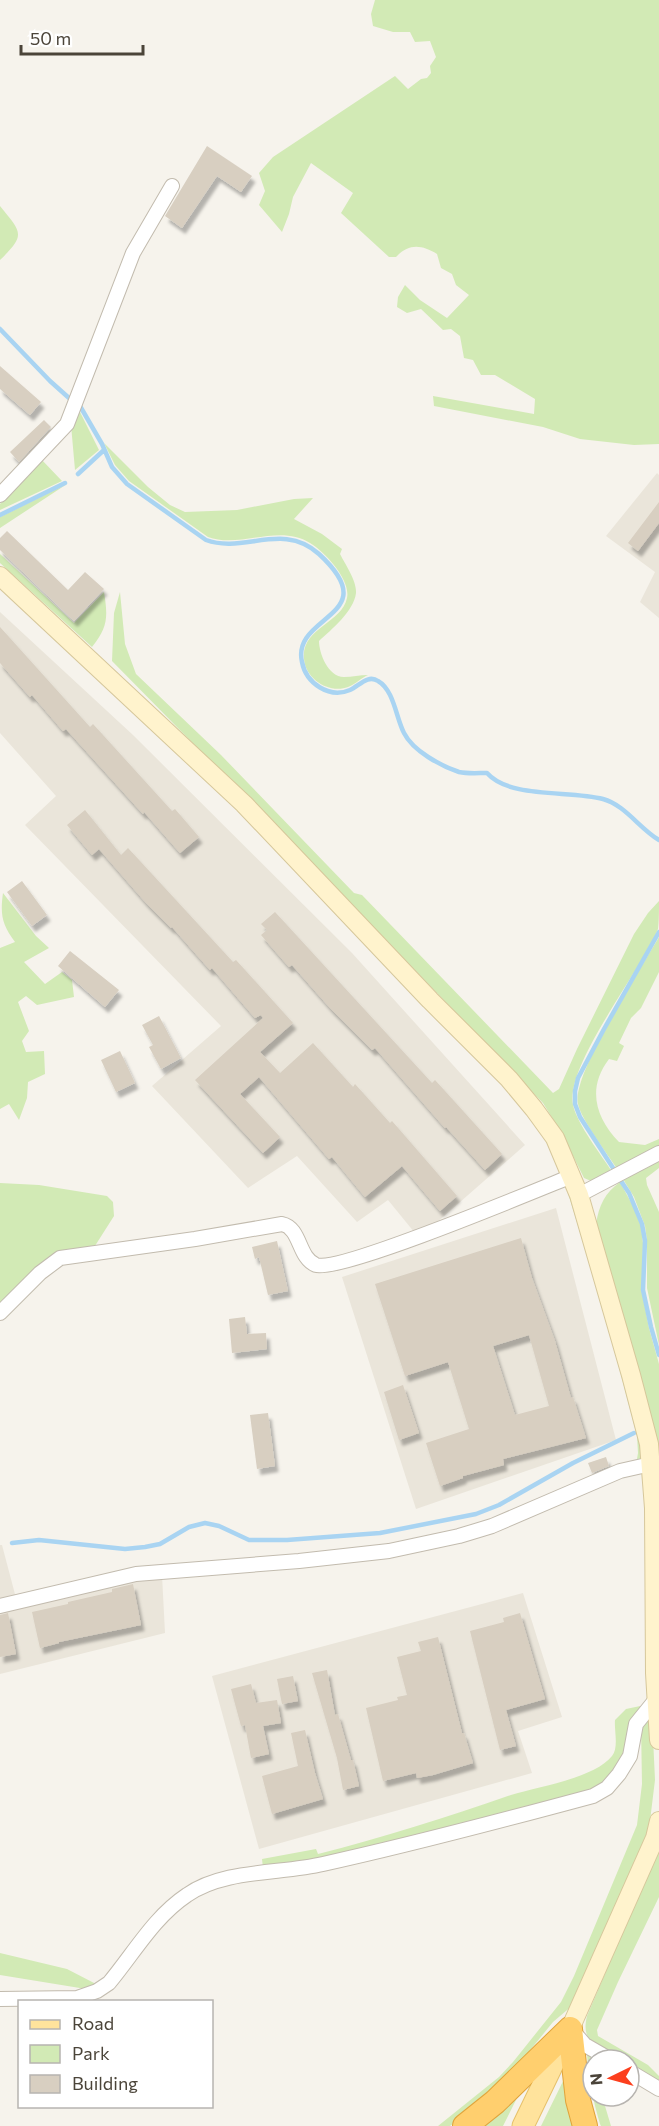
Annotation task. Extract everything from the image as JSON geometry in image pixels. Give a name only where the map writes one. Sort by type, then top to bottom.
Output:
[{"type":"highway","points":[[465,2126],[502,2095],[570,2029]]},
{"type":"highway","points":[[570,2029],[578,2100],[585,2126]]},
{"type":"main road","points":[[0,576],[244,804],[430,1000],[509,1079],[546,1124],[564,1156],[579,1195],[632,1375],[649,1444],[659,1740]]},
{"type":"main road","points":[[523,2126],[570,2029],[655,1838],[659,1821]]},
{"type":"street","points":[[0,495],[67,424],[134,253],[172,186]]},
{"type":"street","points":[[579,1195],[659,1153]]},
{"type":"street","points":[[0,1313],[40,1273],[60,1258],[282,1224],[292,1230],[307,1258],[320,1266],[387,1248],[572,1176]]},
{"type":"street","points":[[0,1606],[136,1574],[310,1560],[388,1551],[459,1536],[492,1526],[620,1471],[651,1464]]},
{"type":"street","points":[[0,1999],[77,1998],[97,1991],[109,1983],[165,1912],[201,1887],[222,1880],[321,1865],[593,1796],[607,1788],[619,1774],[630,1756],[636,1724],[657,1698]]},
{"type":"street","points":[[570,2029],[590,2048]]},
{"type":"street","points":[[641,2078],[659,2089]]},
{"type":"shaded area","points":[[657,473],[659,475],[659,618],[640,602],[655,572],[606,536]]},
{"type":"shaded area","points":[[0,612],[133,735],[352,953],[525,1145],[419,1238],[388,1200],[357,1222],[297,1156],[248,1188],[152,1086],[221,1026],[25,825],[56,796],[0,733]]},
{"type":"shaded area","points":[[556,1208],[616,1440],[416,1509],[342,1277]]},
{"type":"shaded area","points":[[0,1545],[2,1545],[16,1598],[162,1575],[165,1633],[0,1674]]},
{"type":"shaded area","points":[[523,1593],[562,1717],[518,1731],[532,1773],[259,1849],[212,1676]]},
{"type":"green space","points":[[375,0],[659,0],[659,444],[634,445],[580,439],[543,427],[434,406],[433,396],[534,414],[535,399],[495,375],[481,375],[473,360],[464,358],[460,336],[451,329],[443,330],[421,309],[407,313],[397,307],[398,297],[405,285],[420,300],[447,318],[469,295],[456,285],[452,274],[441,268],[437,254],[416,247],[406,249],[396,257],[389,257],[341,213],[353,193],[311,163],[293,197],[282,232],[259,205],[265,191],[259,173],[273,157],[395,76],[408,89],[421,79],[427,78],[431,73],[430,66],[436,57],[430,41],[415,42],[410,32],[393,32],[373,26],[371,14]]},
{"type":"green space","points":[[0,206],[17,228],[18,234],[14,245],[0,260]]},
{"type":"green space","points":[[79,410],[99,450],[75,470],[71,425]]},
{"type":"green space","points":[[104,443],[148,487],[170,505],[185,512],[237,510],[294,499],[313,498],[294,519],[322,534],[342,549],[340,554],[356,588],[354,600],[347,613],[319,641],[321,652],[325,664],[338,676],[368,675],[348,687],[334,689],[320,684],[306,667],[305,649],[309,640],[338,614],[347,598],[345,583],[341,575],[323,553],[298,537],[285,535],[233,540],[208,537],[129,481],[115,465]]},
{"type":"green space","points":[[41,459],[62,481],[0,510],[0,504]]},
{"type":"green space","points":[[67,484],[0,528],[0,517]]},
{"type":"green space","points":[[0,554],[74,623],[104,592],[106,621],[92,647],[0,563]]},
{"type":"green space","points":[[120,592],[125,644],[136,674],[221,755],[354,893],[362,895],[553,1093],[559,1089],[634,934],[659,901],[658,929],[592,1043],[574,1088],[575,1113],[613,1173],[591,1181],[584,1178],[562,1134],[543,1103],[112,661],[114,613]]},
{"type":"green space","points":[[3,893],[36,936],[49,948],[24,962],[45,984],[62,972],[72,980],[74,997],[37,1005],[26,996],[18,1002],[29,1031],[22,1041],[26,1052],[44,1051],[45,1074],[28,1082],[27,1098],[19,1120],[9,1104],[0,1109],[0,948],[15,942],[3,919]]},
{"type":"green space","points":[[659,937],[659,972],[641,1008],[631,1018],[619,1043],[624,1046],[617,1061],[609,1059],[602,1070],[596,1091],[599,1112],[604,1123],[619,1142],[645,1145],[659,1139],[659,1150],[618,1170],[580,1111],[579,1090],[596,1046]]},
{"type":"green space","points":[[659,1159],[659,1168],[646,1178],[659,1212],[659,1345],[647,1288],[645,1226],[634,1197],[623,1179]]},
{"type":"green space","points":[[620,1182],[641,1226],[642,1292],[659,1364],[659,1495],[596,1224],[604,1200]]},
{"type":"green space","points":[[0,1183],[39,1185],[107,1196],[113,1202],[114,1216],[93,1249],[67,1252],[0,1308]]},
{"type":"green space","points":[[570,1192],[593,1263],[645,1458],[637,1459],[637,1436],[606,1318],[568,1193]]},
{"type":"green space","points":[[645,1705],[625,1755],[618,1766],[600,1785],[588,1792],[318,1862],[263,1868],[262,1859],[316,1849],[318,1854],[342,1848],[579,1776],[604,1764],[612,1756],[616,1744],[615,1720],[626,1709]]},
{"type":"green space","points":[[652,1716],[655,1780],[649,1829],[573,2005],[553,2022],[518,2065],[480,2104],[450,2126],[438,2126],[499,2077],[561,2002],[637,1825],[642,1784],[641,1725]]},
{"type":"green space","points":[[659,1847],[659,1897],[597,2030],[598,2036],[619,2048],[601,2048],[589,2038],[586,2029],[587,2016]]},
{"type":"green space","points":[[0,1953],[67,1969],[96,1984],[86,1989],[0,1975]]},
{"type":"green space","points":[[641,2061],[659,2076],[659,2084],[641,2073]]},
{"type":"green space","points":[[570,2067],[580,2126],[541,2126]]},
{"type":"green space","points":[[525,2082],[503,2126],[479,2126]]},
{"type":"green space","points":[[596,2108],[606,2108],[611,2126],[600,2124]]},
{"type":"building","points":[[207,146],[252,176],[241,192],[217,176],[182,228],[165,216]]},
{"type":"building","points":[[0,366],[41,402],[30,415],[0,389]]},
{"type":"building","points":[[44,420],[51,427],[19,462],[10,452]]},
{"type":"building","points":[[659,502],[659,523],[638,551],[628,543]]},
{"type":"building","points":[[7,531],[68,590],[85,572],[104,589],[74,621],[0,550],[0,538]]},
{"type":"building","points":[[0,627],[90,727],[93,724],[172,811],[175,809],[199,837],[180,853],[66,729],[63,731],[32,695],[30,697],[0,663]]},
{"type":"building","points":[[85,810],[121,855],[128,848],[233,962],[236,960],[293,1023],[260,1052],[280,1073],[313,1043],[353,1087],[355,1084],[390,1123],[392,1121],[457,1196],[440,1211],[402,1166],[365,1197],[332,1157],[329,1159],[259,1077],[240,1094],[280,1137],[263,1153],[195,1080],[263,1018],[261,1015],[255,1018],[212,968],[210,970],[172,927],[146,903],[99,849],[92,855],[67,825]]},
{"type":"building","points":[[22,881],[47,915],[32,926],[7,892]]},
{"type":"building","points":[[275,912],[432,1083],[435,1080],[502,1154],[485,1170],[375,1048],[372,1050],[292,965],[289,967],[261,935],[267,930],[261,924]]},
{"type":"building","points":[[70,951],[119,990],[105,1007],[58,966]]},
{"type":"building","points":[[159,1016],[181,1058],[161,1069],[149,1047],[153,1045],[142,1025]]},
{"type":"building","points":[[120,1051],[135,1083],[116,1092],[101,1060]]},
{"type":"building","points":[[521,1238],[571,1398],[573,1397],[586,1438],[503,1459],[504,1465],[463,1476],[463,1478],[440,1486],[426,1443],[469,1429],[448,1362],[405,1376],[375,1284]],"holes":[[[529,1335],[549,1406],[515,1415],[493,1346]]]},
{"type":"building","points":[[277,1241],[288,1291],[268,1295],[259,1257],[255,1259],[252,1247]]},
{"type":"building","points":[[245,1317],[247,1334],[266,1333],[267,1349],[232,1353],[229,1319]]},
{"type":"building","points":[[403,1385],[419,1433],[399,1440],[384,1392]]},
{"type":"building","points":[[268,1413],[275,1466],[257,1469],[250,1415]]},
{"type":"building","points":[[606,1457],[609,1466],[592,1473],[588,1463]]},
{"type":"building","points":[[133,1584],[141,1625],[40,1648],[32,1612],[112,1592],[112,1589]]},
{"type":"building","points":[[8,1613],[16,1654],[0,1657],[0,1615]]},
{"type":"building","points":[[520,1613],[545,1699],[506,1710],[516,1746],[500,1750],[470,1631],[504,1622],[503,1618]]},
{"type":"building","points":[[438,1637],[462,1733],[464,1733],[473,1763],[433,1775],[417,1778],[416,1773],[383,1781],[366,1708],[398,1700],[397,1697],[407,1695],[397,1657],[421,1651],[418,1642]]},
{"type":"building","points":[[327,1670],[335,1715],[338,1714],[359,1786],[343,1790],[337,1758],[312,1673]]},
{"type":"building","points":[[293,1676],[298,1701],[282,1704],[277,1679]]},
{"type":"building","points":[[251,1684],[256,1703],[277,1700],[281,1723],[263,1726],[269,1754],[251,1758],[245,1725],[241,1726],[231,1689]]},
{"type":"building","points":[[305,1730],[323,1799],[272,1814],[262,1776],[298,1766],[291,1733]]},
{"type":"waterway","points":[[0,329],[69,398]]},
{"type":"waterway","points":[[80,406],[102,444],[112,467],[127,484],[206,540],[220,543],[292,540],[305,544],[319,554],[337,575],[343,591],[341,603],[310,634],[302,646],[304,670],[313,682],[327,691],[342,692],[374,679],[388,691],[408,740],[436,762],[459,772],[487,773],[510,787],[603,799],[618,806],[659,840]]},
{"type":"waterway","points":[[78,474],[104,450]]},
{"type":"waterway","points":[[0,515],[65,483]]},
{"type":"waterway","points":[[615,1171],[580,1117],[575,1104],[575,1091],[578,1078],[659,932]]},
{"type":"waterway","points":[[619,1178],[629,1193],[642,1224],[645,1241],[643,1290],[659,1355]]},
{"type":"waterway","points":[[12,1543],[39,1540],[125,1549],[145,1547],[160,1544],[189,1527],[205,1523],[219,1526],[249,1540],[287,1540],[380,1533],[476,1514],[499,1505],[573,1463],[634,1433]]}]
